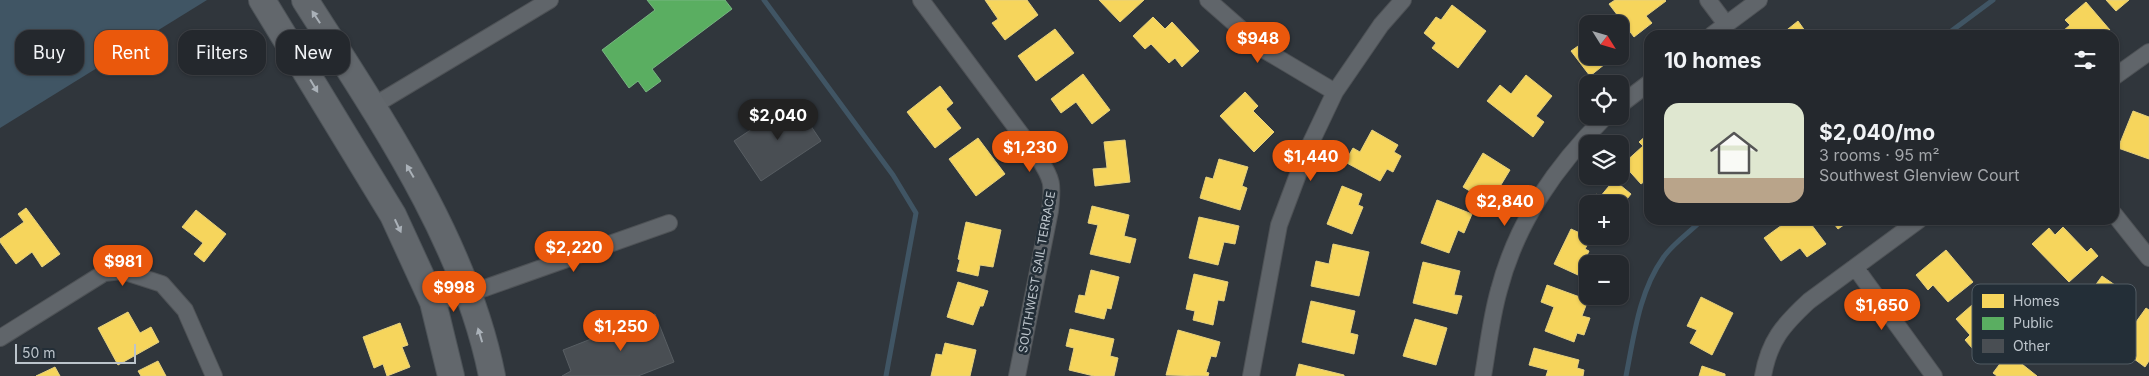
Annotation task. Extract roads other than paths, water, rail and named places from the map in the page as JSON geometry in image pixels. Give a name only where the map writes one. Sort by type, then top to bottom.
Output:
[{"type":"main road","points":[[262,0],[393,215],[433,302],[452,376]]},
{"type":"main road","points":[[304,0],[373,106],[430,206],[468,294],[492,376]]},
{"type":"street","points":[[373,106],[550,0]]},
{"type":"street","name":"SOUTHWEST SAIL TERRACE","points":[[921,0],[1048,171],[1053,185],[1050,211],[1018,376]]},
{"type":"street","points":[[1208,0],[1266,51],[1335,92]]},
{"type":"street","points":[[1251,376],[1279,225],[1306,153],[1335,92],[1381,24],[1403,0]]},
{"type":"street","points":[[1708,0],[1726,24]]},
{"type":"street","points":[[1718,30],[1759,0]]},
{"type":"street","points":[[2119,74],[2149,52]]},
{"type":"street","points":[[1629,98],[1644,87]]},
{"type":"street","points":[[1483,376],[1498,290],[1511,252],[1523,225],[1556,171],[1598,125]]},
{"type":"street","points":[[2119,220],[2149,258]]},
{"type":"street","points":[[433,302],[468,294],[669,223]]},
{"type":"street","points":[[1763,376],[1771,345],[1782,327],[1808,301],[1912,225]]},
{"type":"street","points":[[1855,267],[1934,376]]},
{"type":"street","points":[[0,338],[104,274],[122,271],[162,284],[185,310],[214,376]]},
{"type":"water","points":[[0,0],[207,0],[158,30],[94,30],[94,70],[0,128]]},
{"type":"waterway","points":[[764,0],[893,175],[916,213],[886,376]]},
{"type":"waterway","points":[[1953,30],[1993,0]]},
{"type":"waterway","points":[[1626,376],[1638,315],[1648,285],[1663,258],[1671,248],[1696,225]]}]
